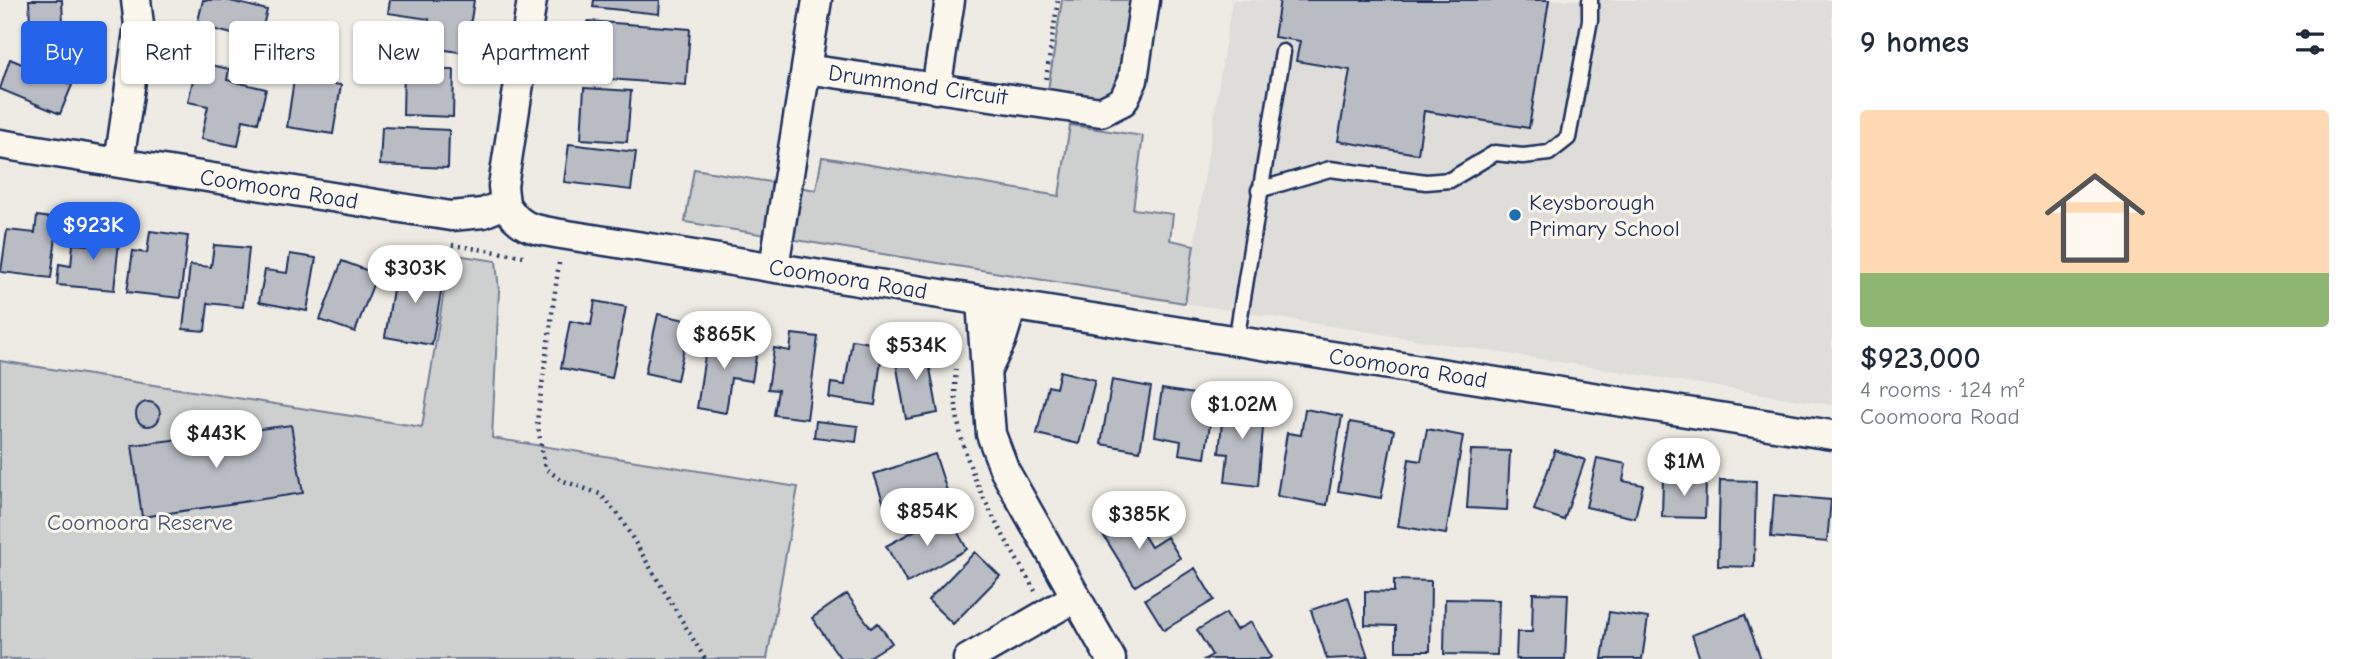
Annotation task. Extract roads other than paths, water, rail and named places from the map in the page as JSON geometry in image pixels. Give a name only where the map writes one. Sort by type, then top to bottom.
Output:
[{"type":"street","points":[[119,163],[139,25],[136,0]]},
{"type":"street","points":[[505,204],[503,186],[532,0]]},
{"type":"street","points":[[806,69],[817,0]]},
{"type":"street","points":[[936,89],[950,0]]},
{"type":"street","name":"Drummond Circuit","points":[[774,267],[806,69],[1101,112],[1123,101],[1133,80],[1144,0]]},
{"type":"street","name":"Coomoora Road","points":[[0,144],[451,216],[483,213],[505,204],[514,219],[534,229],[1832,435]]},
{"type":"street","points":[[981,300],[981,337],[991,434],[1005,471],[1111,659]]},
{"type":"street","points":[[986,374],[1001,341],[1012,306]]},
{"type":"street","points":[[968,659],[1076,597]]},
{"type":"lane","points":[[1259,191],[1330,169],[1426,182],[1450,180],[1495,153],[1523,156],[1549,153],[1568,138],[1590,20],[1590,0]]},
{"type":"lane","points":[[1236,341],[1283,52]]},
{"type":"place","name":"Keysborough Primary School","points":[[1515,215]]},
{"type":"park label","name":"Coomoora Reserve","points":[[140,522]]}]
